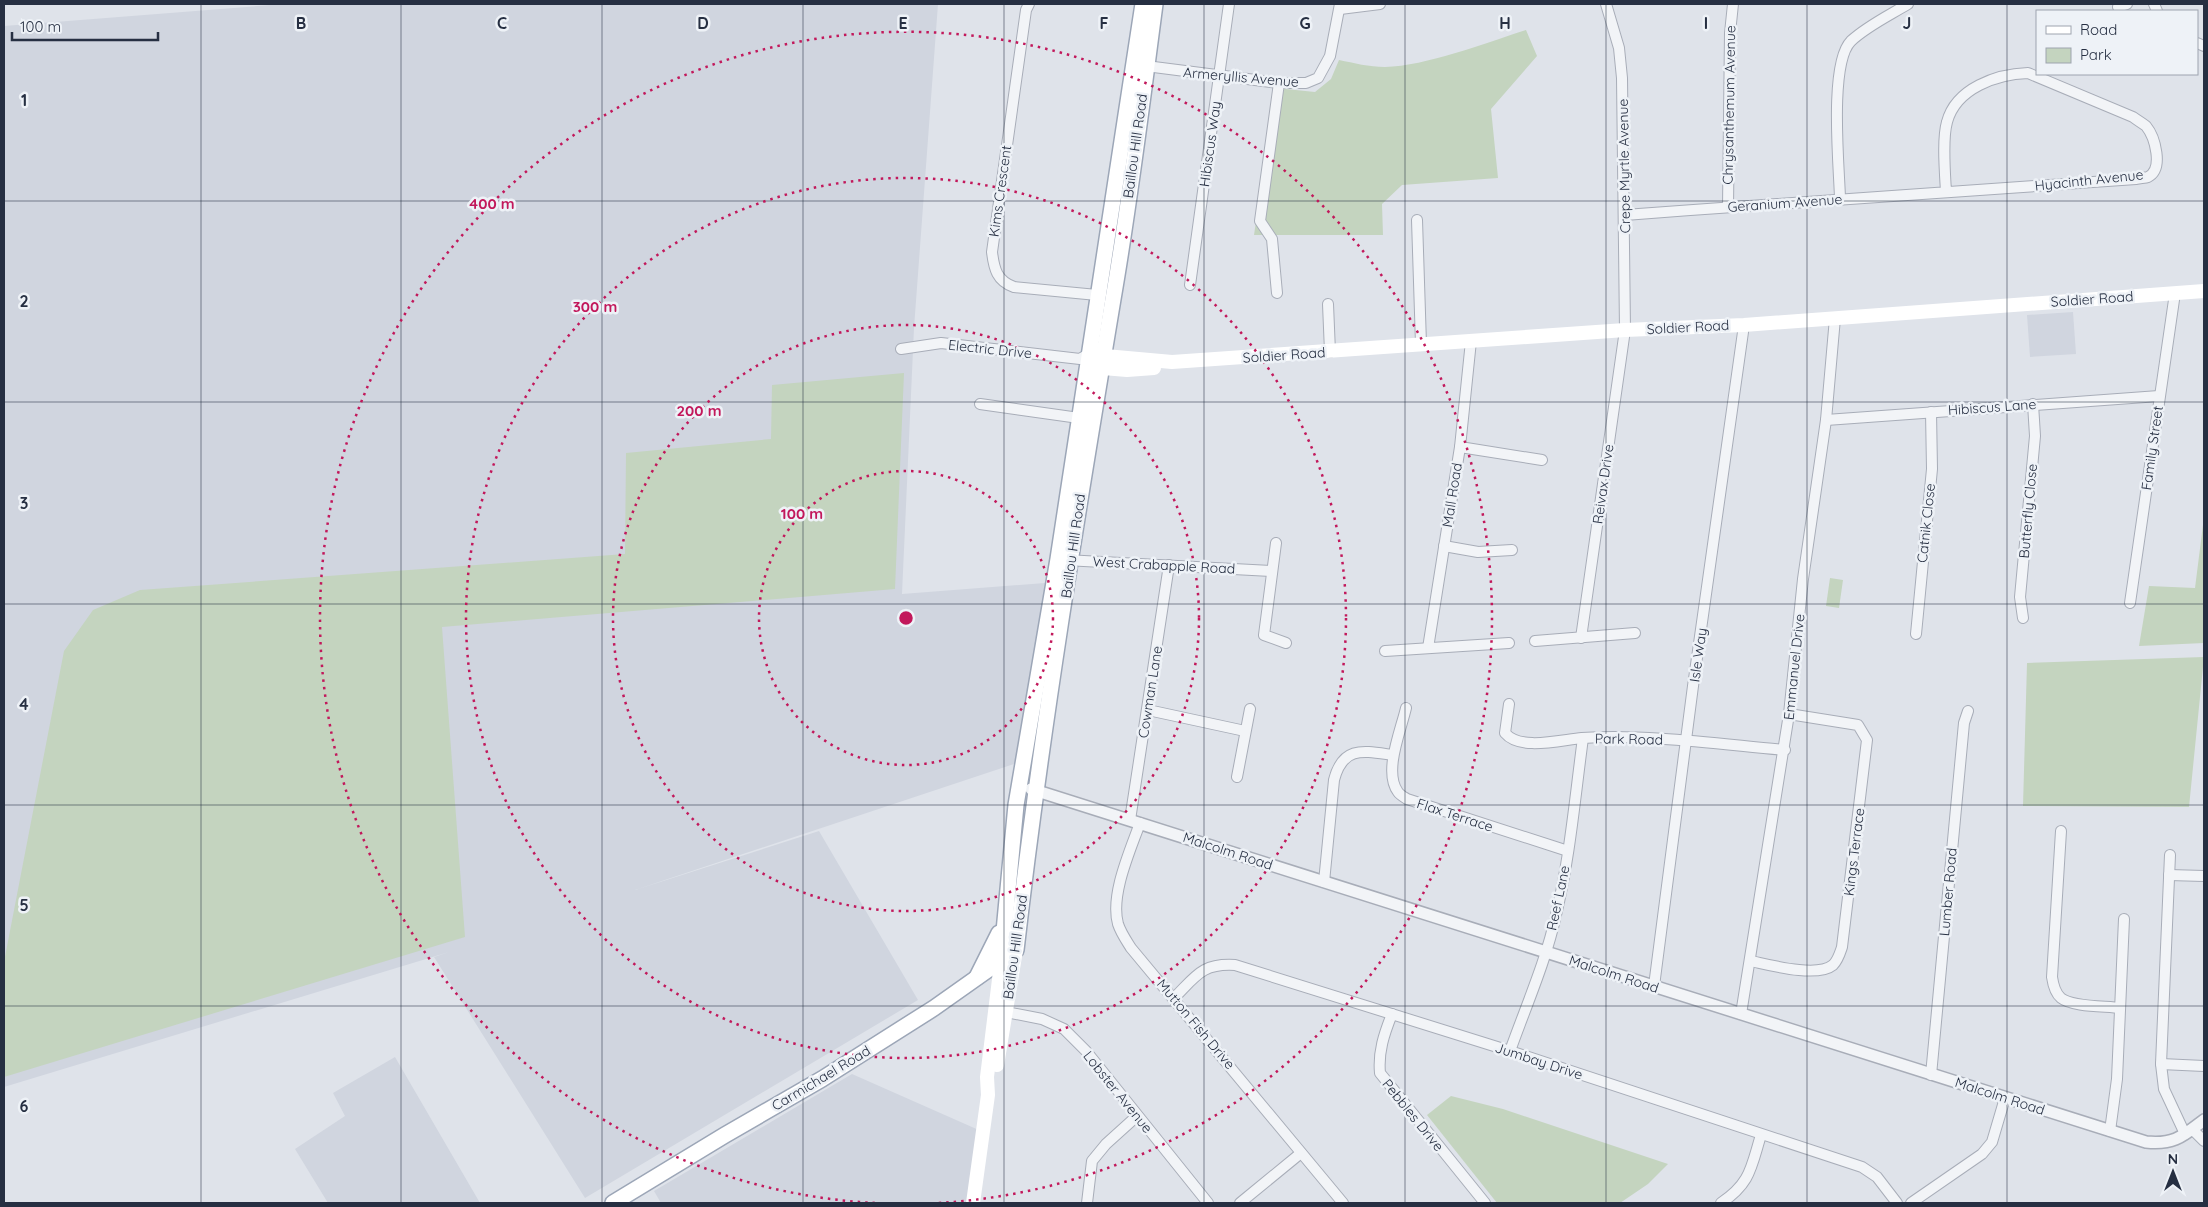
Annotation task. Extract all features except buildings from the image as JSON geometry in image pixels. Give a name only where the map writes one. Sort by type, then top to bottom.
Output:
[{"type":"main road","name":"Baillou Hill Road","points":[[988,1087],[994,1078],[1016,950],[1037,790],[1079,418],[1092,361],[1097,295],[1143,4]]},
{"type":"main road","name":"Baillou Hill Road","points":[[973,1203],[988,1087],[987,1077],[1019,787],[1064,560],[1092,361],[1146,66],[1155,4]]},
{"type":"main road","name":"Soldier Road","points":[[1092,361],[1156,359],[1172,362],[1625,330],[1744,325],[2204,291]]},
{"type":"main road","name":"Carmichael Road","points":[[613,1203],[822,1079],[934,1008],[976,978],[1003,926]]},
{"type":"main road","points":[[976,978],[1016,950]]},
{"type":"street","name":"Kims Crescent","points":[[1029,4],[1026,10],[992,252],[994,266],[996,274],[1006,284],[1014,287],[1097,295]]},
{"type":"street","name":"Hibiscus Way","points":[[1190,285],[1229,4]]},
{"type":"street","points":[[1340,6],[1380,4]]},
{"type":"street","name":"Crepe Myrtle Avenue","points":[[1606,4],[1619,48],[1622,78],[1625,330]]},
{"type":"street","name":"Chrysanthemum Avenue","points":[[1728,207],[1730,33],[1733,4]]},
{"type":"street","points":[[1840,198],[1838,94],[1842,55],[1850,42],[1908,4]]},
{"type":"street","name":"Armeryllis Avenue","points":[[1146,66],[1279,83],[1306,83],[1318,78],[1330,56],[1340,6]]},
{"type":"street","name":"Hyacinth Avenue","points":[[2010,73],[2028,73],[2133,117],[2145,125],[2156,148],[2157,161],[2148,177],[1946,192],[1946,123],[1952,109],[1975,87],[2010,73]]},
{"type":"street","points":[[1277,293],[1272,239],[1260,221],[1279,83]]},
{"type":"street","name":"Geranium Avenue","points":[[1625,215],[1840,198],[1946,192]]},
{"type":"street","points":[[1417,220],[1421,344]]},
{"type":"street","name":"Family Street","points":[[2130,603],[2175,293]]},
{"type":"street","points":[[1328,304],[1330,352]]},
{"type":"street","name":"Emmanuel Drive","points":[[1741,1014],[1790,714],[1803,579],[1826,420],[1835,318]]},
{"type":"street","name":"Isle Way","points":[[1654,986],[1744,325]]},
{"type":"street","name":"Reivax Drive","points":[[1581,638],[1625,330]]},
{"type":"street","name":"Mall Road","points":[[1428,648],[1460,447],[1471,341]]},
{"type":"street","name":"Electric Drive","points":[[902,349],[941,343],[1092,361]]},
{"type":"street","name":"Hibiscus Lane","points":[[1826,420],[2159,396]]},
{"type":"street","points":[[980,404],[1079,418]]},
{"type":"street","name":"Butterfly Close","points":[[2023,618],[2020,597],[2035,436],[2033,404]]},
{"type":"street","name":"Catnik Close","points":[[1916,634],[1932,470],[1931,412]]},
{"type":"street","points":[[1460,447],[1542,460]]},
{"type":"street","points":[[1276,543],[1264,635],[1286,643]]},
{"type":"street","points":[[1444,546],[1478,552],[1512,550]]},
{"type":"street","name":"West Crabapple Road","points":[[1064,560],[1271,571]]},
{"type":"street","name":"Cowman Lane","points":[[1135,822],[1148,710],[1169,565]]},
{"type":"street","points":[[1535,641],[1635,633]]},
{"type":"street","points":[[1384,651],[1509,643]]},
{"type":"street","name":"Park Road","points":[[1509,704],[1505,733],[1515,741],[1527,744],[1584,738],[1649,738],[1785,750]]},
{"type":"street","name":"Flax Terrace","points":[[1406,708],[1393,755],[1392,768],[1398,792],[1407,799],[1568,852]]},
{"type":"street","points":[[1237,777],[1250,709]]},
{"type":"street","points":[[1148,710],[1245,732]]},
{"type":"street","name":"Lumber Road","points":[[1931,1074],[1964,723],[1968,710]]},
{"type":"street","name":"Kings Terrace","points":[[1751,961],[1815,971],[1832,965],[1839,957],[1842,947],[1867,740],[1858,725],[1790,714]]},
{"type":"street","name":"Reef Lane","points":[[1510,1051],[1546,952],[1556,916],[1568,852],[1584,738]]},
{"type":"street","points":[[1324,882],[1334,780],[1338,766],[1344,758],[1355,753],[1368,752],[1393,755]]},
{"type":"street","name":"Malcolm Road","points":[[1019,787],[1037,790],[2146,1142],[2161,1144],[2174,1141],[2204,1120]]},
{"type":"street","name":"Mutton Fish Drive","points":[[1135,822],[1116,904],[1117,922],[1121,932],[1131,948],[1343,1203]]},
{"type":"street","points":[[2061,831],[2052,977],[2055,990],[2061,998],[2070,1002],[2120,1008]]},
{"type":"street","points":[[2170,855],[2161,1064],[2164,1089],[2188,1132],[2204,1141]]},
{"type":"street","points":[[2169,875],[2204,876]]},
{"type":"street","points":[[2110,1131],[2117,1079],[2124,919]]},
{"type":"street","name":"Jumbay Drive","points":[[1174,998],[1200,972],[1210,966],[1235,965],[1510,1051],[1862,1167],[1877,1177],[1897,1203]]},
{"type":"street","name":"Lobster Avenue","points":[[1006,1012],[1042,1018],[1064,1029],[1086,1051],[1208,1203]]},
{"type":"street","name":"Pebbles Drive","points":[[1392,1014],[1378,1060],[1380,1073],[1485,1203]]},
{"type":"street","points":[[2161,1064],[2204,1066]]},
{"type":"street","points":[[1911,1203],[1982,1154],[1992,1142],[2005,1098]]},
{"type":"street","points":[[1087,1203],[1092,1161],[1106,1144],[1137,1116]]},
{"type":"street","points":[[1721,1203],[1735,1194],[1744,1184],[1761,1135]]},
{"type":"street","points":[[1240,1203],[1301,1153]]},
{"type":"shaded area","points":[[283,4],[938,4],[914,328],[902,594],[1045,583],[1017,763],[635,890],[819,831],[918,1000],[585,1198],[434,957],[449,952],[4,1087],[4,26]]},
{"type":"shaded area","points":[[2073,312],[2076,354],[2030,357],[2027,315]]},
{"type":"shaded area","points":[[395,1057],[480,1203],[328,1203],[295,1149],[345,1116],[333,1093]]},
{"type":"shaded area","points":[[852,1074],[981,1131],[970,1203],[661,1203],[654,1191]]},
{"type":"green space","points":[[1526,30],[1537,56],[1491,109],[1498,178],[1402,185],[1382,204],[1383,235],[1254,235],[1276,88],[1315,92],[1331,79],[1339,60],[1362,65],[1401,66],[1455,53]]},
{"type":"green space","points":[[904,373],[895,589],[442,627],[465,937],[4,1077],[4,962],[64,651],[93,610],[140,590],[625,554],[626,453],[771,439],[772,385]]},
{"type":"green space","points":[[2204,517],[2204,643],[2139,646],[2149,586],[2195,588]]},
{"type":"green space","points":[[1830,578],[1843,580],[1839,608],[1826,606]]},
{"type":"green space","points":[[2204,657],[2189,807],[2023,806],[2027,663]]},
{"type":"green space","points":[[1451,1096],[1503,1109],[1668,1164],[1648,1184],[1620,1203],[1497,1203],[1427,1115]]}]
